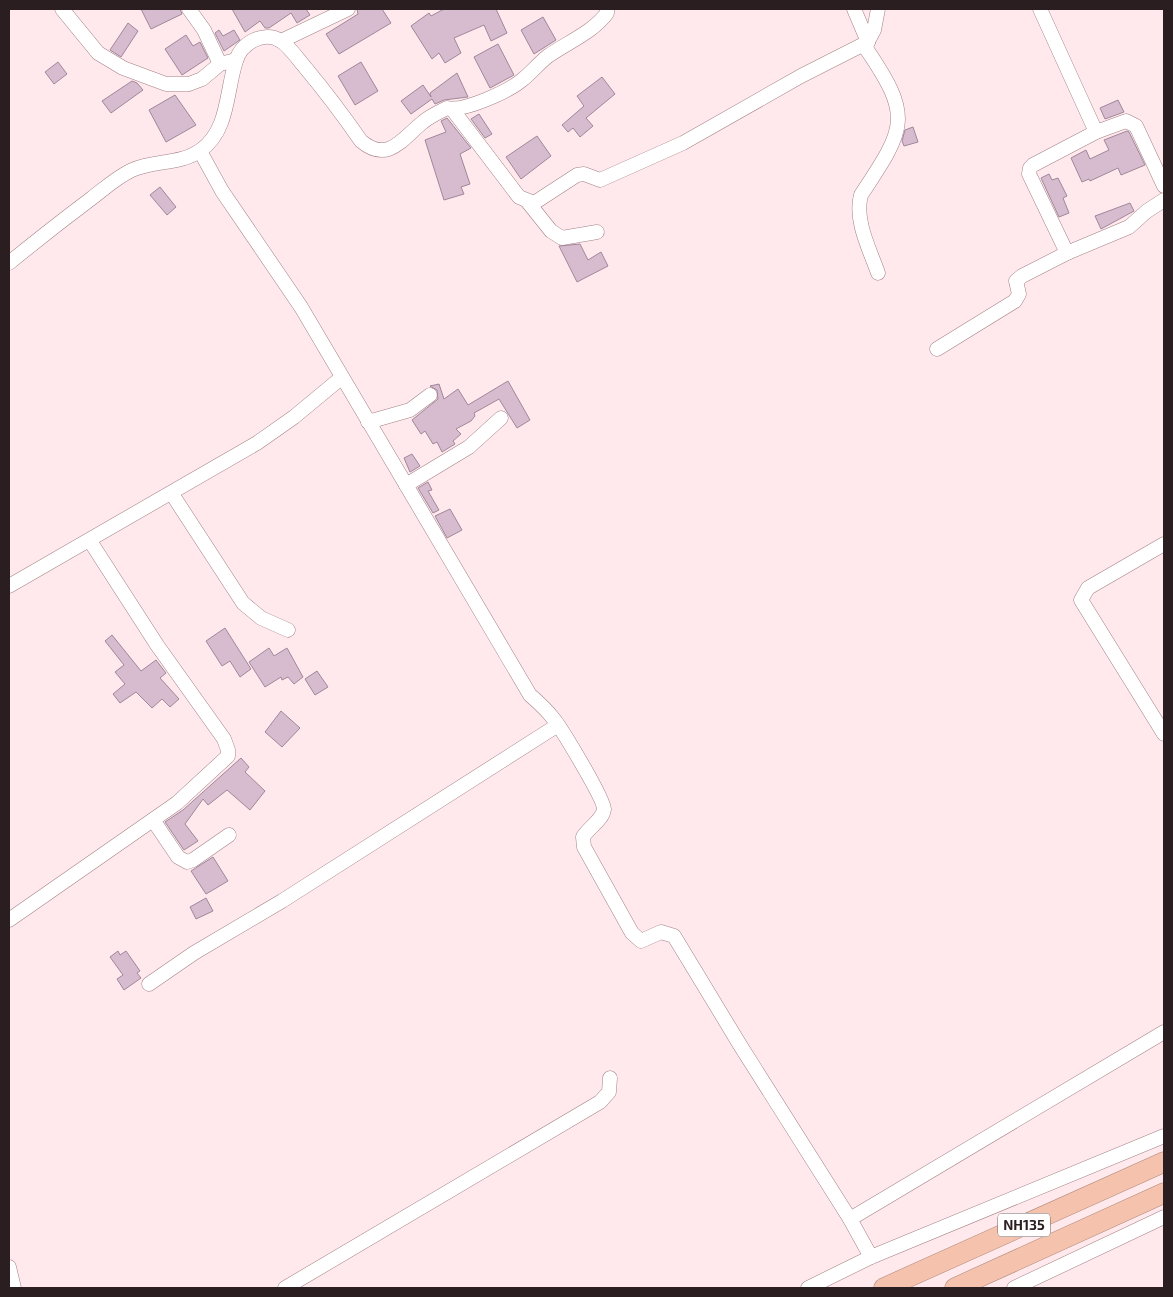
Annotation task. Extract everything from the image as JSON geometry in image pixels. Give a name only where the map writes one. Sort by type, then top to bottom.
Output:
[{"type":"highway","name":"NH135","points":[[884,1288],[1164,1162]]},
{"type":"highway","name":"NH135","points":[[955,1288],[1164,1193]]},
{"type":"street","points":[[62,9],[98,53],[109,61],[166,84],[189,84],[202,80],[220,64],[236,60]]},
{"type":"street","points":[[189,9],[204,30],[220,64]]},
{"type":"street","points":[[281,41],[348,9]]},
{"type":"street","points":[[9,263],[122,175],[145,166],[182,159],[200,151],[209,143],[222,119],[229,97],[236,60],[248,43],[255,39],[269,38],[281,41],[329,96],[361,141],[373,150],[388,150],[399,144],[425,120],[447,108],[452,109],[481,101],[521,82],[548,57],[595,26],[607,13],[607,9]]},
{"type":"street","points":[[854,9],[866,45],[888,82],[897,106],[896,138],[890,152],[861,195],[859,203],[859,214],[878,273]]},
{"type":"street","points":[[452,109],[519,197],[534,203],[581,173],[600,180],[667,151],[866,45],[874,30],[878,9]]},
{"type":"street","points":[[1040,9],[1096,132]]},
{"type":"street","points":[[1067,253],[1029,171],[1034,165],[1096,132],[1126,121],[1136,126],[1164,186]]},
{"type":"street","points":[[200,151],[222,190],[301,307],[341,378],[530,695],[558,725],[603,806],[602,816],[583,836],[584,847],[632,933],[641,941],[662,932],[674,936],[740,1045],[850,1219],[871,1257]]},
{"type":"street","points":[[937,349],[1015,301],[1019,294],[1016,281],[1022,276],[1067,253],[1129,228],[1147,211],[1164,200]]},
{"type":"street","points":[[526,201],[551,231],[562,238],[597,232]]},
{"type":"street","points":[[9,586],[172,494],[257,443],[294,417],[341,378]]},
{"type":"street","points":[[368,422],[410,410],[430,395]]},
{"type":"street","points":[[406,485],[469,447],[501,418]]},
{"type":"street","points":[[172,494],[244,603],[261,618],[288,630]]},
{"type":"street","points":[[9,920],[153,820],[225,761],[228,750],[224,739],[163,653],[90,541]]},
{"type":"street","points":[[1164,544],[1088,588],[1081,600],[1164,734]]},
{"type":"street","points":[[149,984],[186,957],[282,901],[558,725]]},
{"type":"street","points":[[153,820],[178,857],[187,862],[229,835]]},
{"type":"street","points":[[850,1219],[1164,1032]]},
{"type":"street","points":[[285,1288],[600,1102],[609,1092],[610,1078]]},
{"type":"street","points":[[808,1288],[871,1257],[1164,1136]]},
{"type":"street","points":[[1014,1288],[1164,1217]]},
{"type":"street","points":[[9,1267],[14,1288]]},
{"type":"building","points":[[141,9],[180,9],[182,14],[151,29]]},
{"type":"building","points":[[232,9],[306,9],[310,15],[297,23],[291,13],[269,28],[265,28],[260,21],[245,32]]},
{"type":"building","points":[[357,9],[382,9],[391,23],[339,54],[326,34],[358,14]]},
{"type":"building","points":[[444,9],[496,9],[507,33],[491,41],[484,25],[454,38],[461,53],[445,63],[439,53],[432,59],[411,26],[429,13],[431,16]]},
{"type":"building","points":[[543,17],[556,40],[534,54],[521,30]]},
{"type":"building","points":[[128,23],[138,31],[121,57],[110,50]]},
{"type":"building","points":[[219,30],[223,36],[234,30],[240,40],[224,51],[215,33]]},
{"type":"building","points":[[186,35],[193,46],[200,42],[208,58],[182,75],[165,49]]},
{"type":"building","points":[[498,44],[514,75],[490,88],[474,57]]},
{"type":"building","points":[[58,62],[67,74],[54,84],[45,72]]},
{"type":"building","points":[[361,62],[378,91],[355,105],[338,76]]},
{"type":"building","points":[[457,73],[468,97],[444,100],[435,104],[432,99],[411,114],[401,101],[423,85],[431,97],[430,93]]},
{"type":"building","points":[[602,77],[615,94],[586,118],[593,126],[580,137],[573,128],[568,132],[562,125],[584,106],[577,96]]},
{"type":"building","points":[[132,81],[137,83],[143,90],[111,113],[102,101]]},
{"type":"building","points":[[175,95],[196,125],[166,142],[149,110]]},
{"type":"building","points":[[1118,100],[1124,112],[1105,119],[1100,108]]},
{"type":"building","points":[[479,114],[492,134],[485,138],[471,119]]},
{"type":"building","points":[[447,118],[471,148],[460,154],[470,184],[461,187],[464,194],[444,200],[425,140],[446,132],[441,121]]},
{"type":"building","points":[[913,127],[918,142],[904,146],[902,141],[905,130]]},
{"type":"building","points":[[1127,131],[1145,165],[1121,175],[1118,168],[1090,181],[1089,179],[1082,182],[1071,158],[1086,150],[1090,159],[1109,150],[1104,140]]},
{"type":"building","points":[[537,136],[551,156],[521,179],[506,157]]},
{"type":"building","points":[[1049,174],[1052,180],[1058,178],[1067,196],[1063,198],[1069,213],[1059,217],[1041,178]]},
{"type":"building","points":[[160,187],[176,207],[167,215],[150,195]]},
{"type":"building","points":[[1130,203],[1134,211],[1101,229],[1095,216]]},
{"type":"building","points":[[580,244],[588,260],[601,252],[608,266],[577,282],[559,246]]},
{"type":"building","points":[[508,381],[530,420],[517,428],[499,399],[474,413],[475,416],[471,421],[456,429],[461,434],[453,441],[455,444],[442,452],[437,442],[433,444],[425,431],[421,434],[412,420],[438,399],[437,390],[430,386],[439,384],[444,399],[458,389],[468,405]]},
{"type":"building","points":[[412,454],[420,466],[410,472],[404,458]]},
{"type":"building","points":[[428,482],[432,490],[428,491],[439,510],[433,513],[418,488]]},
{"type":"building","points":[[450,509],[462,530],[447,538],[435,516]]},
{"type":"building","points":[[225,628],[251,669],[240,677],[230,661],[222,666],[206,641]]},
{"type":"building","points":[[112,635],[141,671],[156,660],[166,673],[160,678],[179,699],[170,707],[162,699],[152,708],[136,692],[120,703],[113,694],[125,684],[115,672],[124,665],[105,641]]},
{"type":"building","points":[[269,648],[274,656],[287,648],[303,677],[294,684],[288,677],[282,680],[281,677],[265,687],[249,662]]},
{"type":"building","points":[[317,671],[328,687],[315,695],[305,679]]},
{"type":"building","points":[[281,711],[300,728],[282,747],[265,732]]},
{"type":"building","points":[[241,758],[249,767],[245,772],[265,791],[250,810],[227,790],[208,805],[203,799],[185,824],[198,841],[184,850],[165,822],[183,810]]},
{"type":"building","points":[[213,857],[228,881],[206,894],[191,871]]},
{"type":"building","points":[[206,898],[213,911],[196,919],[190,907]]},
{"type":"building","points":[[118,951],[120,955],[126,951],[140,971],[137,973],[141,978],[124,990],[117,979],[123,975],[110,957]]}]
